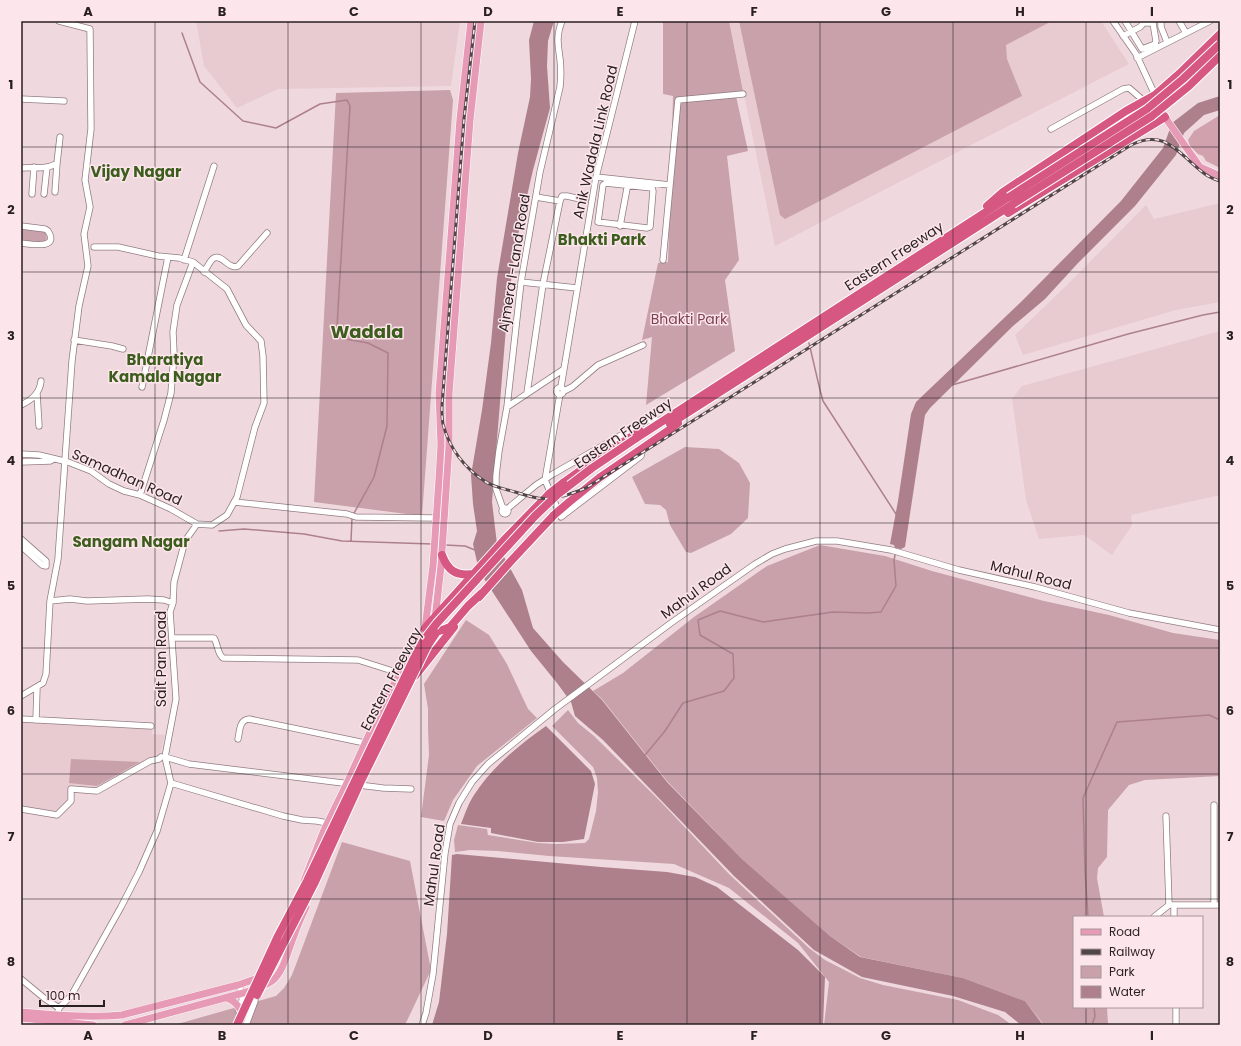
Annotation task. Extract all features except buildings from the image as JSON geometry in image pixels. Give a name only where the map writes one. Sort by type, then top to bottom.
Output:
[{"type":"highway","points":[[972,220],[1003,192],[1126,111],[1155,95],[1220,34]]},
{"type":"highway","name":"Eastern Freeway","points":[[237,1025],[278,936],[307,881],[423,641],[437,622],[535,516],[576,480],[639,443],[664,421],[972,220],[1147,109],[1183,79],[1220,44]]},
{"type":"highway","name":"Eastern Freeway","points":[[243,1025],[253,1001],[314,884],[360,783],[428,645],[441,626],[542,516],[561,498],[596,471],[1152,116],[1189,86],[1220,56]]},
{"type":"highway","points":[[977,228],[1014,210],[1167,120]]},
{"type":"highway","points":[[482,593],[468,606],[450,627],[433,633],[425,628],[474,572],[550,494],[580,470],[636,432],[664,421]]},
{"type":"highway","points":[[404,685],[412,679],[482,593],[511,561],[558,516],[568,503],[639,443]]},
{"type":"highway","points":[[439,548],[446,564],[453,571],[462,574],[474,572]]},
{"type":"main road","points":[[125,1025],[254,990],[272,982],[278,975],[295,931],[362,784],[385,724],[404,685],[433,633],[440,585],[439,548],[436,518],[441,445],[439,393],[460,119],[471,21]]},
{"type":"main road","points":[[21,1018],[122,1015],[251,981],[262,977],[270,969],[308,869],[327,824],[399,673],[425,628],[439,548],[447,479],[450,446],[449,394],[471,113],[481,21]]},
{"type":"main road","points":[[1155,95],[1167,120],[1200,167],[1220,176]]},
{"type":"main road","points":[[441,445],[450,446]]},
{"type":"main road","points":[[439,479],[447,479]]},
{"type":"main road","points":[[226,998],[232,1000],[240,1009]]},
{"type":"main road","points":[[21,1012],[93,1025]]},
{"type":"street","points":[[21,696],[37,688],[43,683],[46,674],[50,601],[58,559],[74,340],[79,306],[88,266],[84,234],[90,207],[85,180],[91,129],[90,29],[59,21]]},
{"type":"street","name":"Ajmera l-Land Road","points":[[544,480],[505,509],[496,489],[498,451],[507,407],[521,282],[540,172],[560,88],[561,66],[557,39],[562,21]]},
{"type":"street","name":"Anik Wadala Link Road","points":[[544,480],[561,391],[596,177],[635,21]]},
{"type":"street","points":[[1113,21],[1136,54],[1155,95]]},
{"type":"street","points":[[1123,36],[1131,32],[1140,27],[1143,22],[1153,22],[1156,42],[1155,44],[1144,49],[1141,48],[1131,32],[1125,21]]},
{"type":"street","points":[[1161,21],[1161,27],[1167,42]]},
{"type":"street","points":[[1179,21],[1186,33]]},
{"type":"street","points":[[1137,58],[1210,21]]},
{"type":"street","points":[[1050,129],[1123,89],[1129,88],[1144,101]]},
{"type":"street","points":[[663,260],[678,100],[743,94]]},
{"type":"street","points":[[21,99],[64,101]]},
{"type":"street","points":[[55,192],[60,137]]},
{"type":"street","points":[[21,168],[47,167],[57,163]]},
{"type":"street","points":[[184,260],[214,166]]},
{"type":"street","points":[[32,194],[34,167]]},
{"type":"street","points":[[44,194],[47,167]]},
{"type":"street","points":[[596,177],[628,183],[650,188],[653,190],[650,226],[647,228],[620,226],[599,223],[599,210],[603,185],[606,183],[628,183],[670,185]]},
{"type":"street","points":[[620,226],[628,183]]},
{"type":"street","points":[[594,191],[602,192]]},
{"type":"street","points":[[527,393],[543,284],[560,201],[564,196],[586,200]]},
{"type":"street","points":[[536,197],[560,201]]},
{"type":"street","points":[[591,209],[599,210]]},
{"type":"street","points":[[21,226],[48,230],[51,238],[47,244],[37,245],[21,243]]},
{"type":"street","points":[[204,272],[212,259],[215,258],[225,261],[235,268],[267,233]]},
{"type":"street","points":[[94,247],[118,247],[193,262],[227,289],[246,325],[261,341],[263,356],[264,403],[255,427],[237,497],[227,515],[212,525],[198,524]]},
{"type":"street","points":[[142,387],[168,257]]},
{"type":"street","points":[[140,495],[164,420],[170,392],[174,354],[173,332],[177,305],[193,262]]},
{"type":"street","points":[[521,282],[577,288]]},
{"type":"street","points":[[74,340],[123,349]]},
{"type":"street","points":[[561,391],[572,387],[598,364],[643,345]]},
{"type":"street","points":[[507,407],[564,369]]},
{"type":"street","points":[[21,405],[34,398],[37,394],[41,381]]},
{"type":"street","points":[[37,394],[39,426]]},
{"type":"street","points":[[639,443],[641,456],[558,516],[544,480],[647,420],[664,421]]},
{"type":"street","name":"Samadhan Road","points":[[21,454],[39,455],[65,461],[91,471],[108,484],[124,491],[140,495],[171,509],[198,524]]},
{"type":"street","points":[[21,462],[54,459]]},
{"type":"street","points":[[234,502],[347,514],[356,517],[436,518]]},
{"type":"street","name":"Salt Pan Road","points":[[56,1018],[59,1008],[71,996],[139,872],[157,831],[171,783],[163,757],[176,699],[170,612],[173,602],[174,582],[185,540],[198,524]]},
{"type":"street","points":[[21,539],[46,561],[46,566],[42,565],[21,546]]},
{"type":"street","name":"Mahul Road","points":[[422,1025],[426,1013],[433,974],[450,824],[459,803],[472,782],[488,764],[555,709],[703,600],[772,554],[816,541],[837,541],[891,550],[959,570],[1035,587],[1129,613],[1220,630]]},
{"type":"street","points":[[50,601],[70,599],[87,601],[148,599],[173,602]]},
{"type":"street","points":[[172,638],[214,638],[216,640],[220,656],[223,658],[358,660],[399,673]]},
{"type":"street","points":[[36,720],[37,688]]},
{"type":"street","points":[[21,719],[151,726]]},
{"type":"street","points":[[238,739],[242,722],[249,719],[365,743]]},
{"type":"street","points":[[21,809],[57,815],[71,801],[71,789],[97,791],[150,761],[163,757],[189,764],[362,784],[383,788],[411,789]]},
{"type":"street","points":[[171,783],[283,816],[327,824]]},
{"type":"street","points":[[1155,916],[1171,905],[1217,905],[1214,805]]},
{"type":"street","points":[[1166,816],[1171,905],[1174,916]]},
{"type":"street","points":[[21,979],[59,1008]]},
{"type":"street","points":[[246,1025],[255,1001],[251,981]]},
{"type":"street","points":[[233,1025],[243,1000],[243,993],[238,985]]},
{"type":"street","points":[[1176,1008],[1176,1025]]},
{"type":"shaded area","points":[[196,21],[460,21],[451,86],[278,89],[237,108],[204,66]]},
{"type":"shaded area","points":[[729,21],[1101,21],[1129,64],[775,246]]},
{"type":"shaded area","points":[[1220,115],[1220,168],[1206,161],[1203,156],[1198,154],[1190,146],[1188,140],[1194,131]]},
{"type":"shaded area","points":[[1220,203],[1220,302],[1176,310],[1023,355],[1015,335],[1146,205],[1154,219]]},
{"type":"shaded area","points":[[1220,331],[1220,495],[1131,515],[1132,525],[1112,555],[1084,535],[1039,539],[1026,500],[1012,399],[1022,386]]},
{"type":"shaded area","points":[[21,717],[153,724],[152,734],[165,735],[159,759],[97,791],[71,789],[71,801],[57,815],[21,806]]},
{"type":"green space","name":"Bhakti Park","points":[[663,21],[729,21],[744,96],[736,96],[748,151],[727,156],[739,260],[725,280],[735,351],[646,405],[652,337],[642,340],[658,263],[668,262],[673,96],[663,94]]},
{"type":"green space","points":[[739,21],[1052,21],[1006,45],[1007,59],[1022,96],[785,219],[780,215]]},
{"type":"green space","points":[[450,90],[453,100],[422,516],[314,502],[336,93]]},
{"type":"green space","points":[[21,229],[47,231],[46,247],[21,245]]},
{"type":"green space","points":[[685,447],[719,449],[739,463],[750,483],[748,518],[731,534],[691,553],[686,552],[670,525],[666,510],[660,505],[645,504],[632,477]]},
{"type":"green space","points":[[820,545],[885,556],[932,571],[1044,601],[1109,615],[1173,633],[1220,640],[1220,776],[1145,780],[1129,785],[1108,810],[1107,857],[1098,868],[1097,878],[1104,916],[1073,916],[1073,1008],[1107,1008],[1108,1025],[1044,1025],[1025,1001],[963,978],[861,957],[830,936],[742,859],[667,781],[602,699],[593,691],[623,673],[694,617],[767,566]]},
{"type":"green space","points":[[466,620],[489,635],[507,664],[528,709],[537,718],[477,766],[453,800],[444,821],[421,817],[429,755],[428,709],[424,684]]},
{"type":"green space","points":[[568,710],[578,723],[594,736],[661,802],[729,874],[809,948],[825,960],[860,978],[883,985],[958,1000],[998,1015],[1012,1025],[824,1025],[829,982],[798,943],[729,888],[674,864],[549,856],[498,851],[470,850],[455,852],[454,840],[458,825],[487,829],[488,835],[538,843],[585,843],[589,839],[596,811],[598,792],[597,778],[593,767],[552,726]]},
{"type":"green space","points":[[71,759],[140,762],[97,786],[69,783]]},
{"type":"green space","points":[[342,842],[410,861],[431,970],[405,1025],[174,1025],[276,996],[284,988],[292,975]]},
{"type":"water","points":[[534,21],[554,21],[548,41],[547,66],[550,108],[533,170],[515,248],[507,315],[492,502],[497,544],[522,590],[533,628],[563,662],[602,700],[667,782],[742,859],[830,936],[860,957],[963,978],[1025,1001],[1043,1025],[1021,1025],[1005,1012],[953,996],[862,977],[814,950],[734,876],[603,740],[575,716],[571,702],[531,651],[479,571],[473,544],[477,531],[471,475],[491,343],[497,278],[518,153],[530,97],[531,79],[529,40]]},
{"type":"water","points":[[1220,96],[1220,110],[1204,115],[1184,133],[1176,155],[1135,206],[1078,263],[1045,299],[1013,326],[930,408],[925,415],[905,547],[901,549],[895,548],[894,545],[890,544],[911,414],[916,402],[1022,301],[1121,201],[1163,148],[1172,123],[1198,103]]},
{"type":"water","points":[[546,726],[591,771],[595,784],[584,839],[563,842],[538,842],[491,833],[491,828],[461,824],[472,798],[489,775],[516,749]]},
{"type":"water","points":[[457,854],[667,872],[695,877],[717,887],[798,950],[825,977],[823,1025],[432,1025],[439,1002],[447,934],[452,855]]},
{"type":"waterway","points":[[182,33],[200,82],[243,121],[276,128],[320,104],[347,100],[350,106],[337,327],[340,338],[368,343],[388,353],[387,426],[374,477],[353,515]]},
{"type":"waterway","points":[[952,385],[1128,334],[1220,312]]},
{"type":"waterway","points":[[809,343],[823,401],[896,514]]},
{"type":"waterway","points":[[351,541],[352,518]]},
{"type":"waterway","points":[[219,531],[244,529],[304,534],[342,541],[432,544]]},
{"type":"waterway","points":[[445,545],[465,546],[475,550]]},
{"type":"waterway","points":[[645,755],[665,731],[683,703],[724,691],[734,678],[733,654],[700,635],[698,620],[720,611],[763,622],[833,612],[881,612],[896,586],[894,560],[897,546]]},
{"type":"waterway","points":[[1088,916],[1083,798],[1117,722],[1209,715],[1220,720]]},
{"type":"waterway","points":[[1092,1025],[1095,1016],[1094,1008]]},
{"type":"railway","points":[[475,21],[464,119],[442,401],[442,420],[449,441],[459,457],[478,477],[496,487],[535,498],[557,497],[586,488],[1131,145],[1143,140],[1153,139],[1162,141],[1178,150],[1206,174],[1220,181]]},
{"type":"district","name":"Vijay Nagar","points":[[136,171]]},
{"type":"district","name":"Bhakti Park","points":[[602,239]]},
{"type":"district","name":"Wadala","points":[[367,331]]},
{"type":"district","name":"Bharatiya Kamala Nagar","points":[[165,368]]},
{"type":"district","name":"Sangam Nagar","points":[[131,541]]}]
